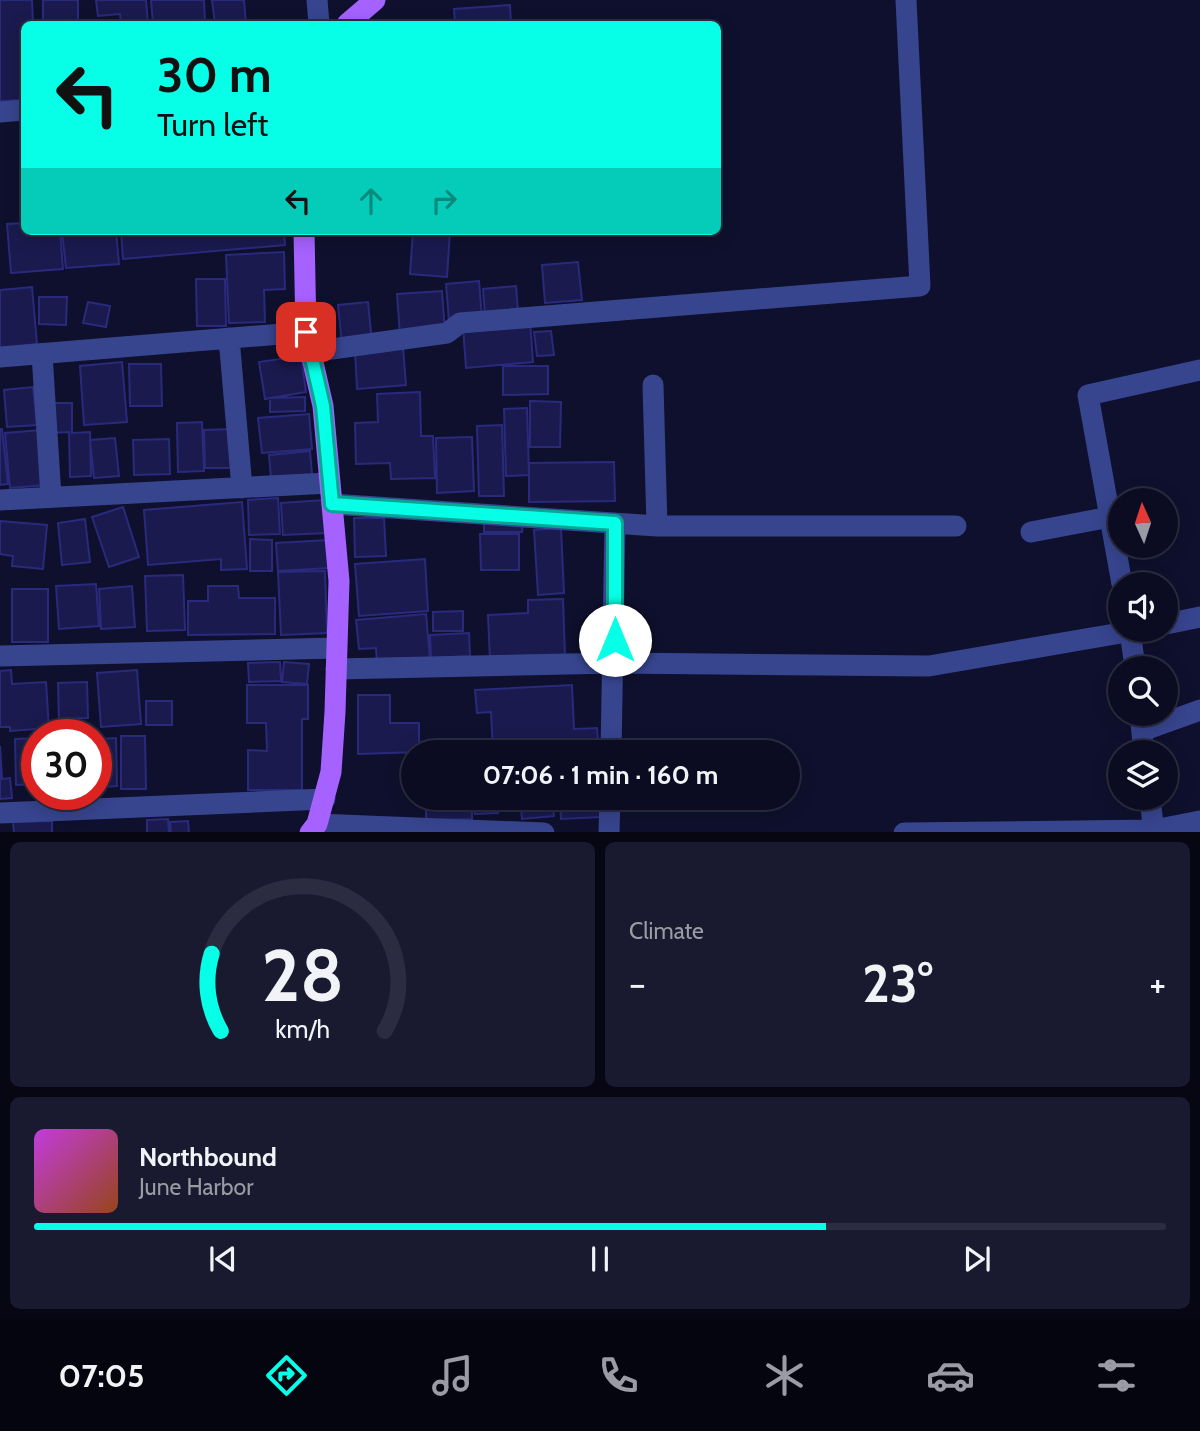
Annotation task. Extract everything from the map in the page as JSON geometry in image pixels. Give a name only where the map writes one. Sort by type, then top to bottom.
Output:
[{"type":"main road","points":[[350,21],[375,0]]},
{"type":"main road","points":[[304,235],[308,342],[323,406],[339,581],[331,772],[325,799],[313,828]]},
{"type":"street","points":[[317,0],[319,21]]},
{"type":"street","points":[[0,357],[229,338],[308,342],[447,332],[460,323],[920,285],[906,0]]},
{"type":"street","points":[[0,113],[21,110]]},
{"type":"street","points":[[229,338],[242,488]]},
{"type":"street","points":[[42,354],[51,497]]},
{"type":"street","points":[[1108,506],[1088,396],[1200,370]]},
{"type":"street","points":[[653,385],[657,526]]},
{"type":"street","points":[[0,500],[242,488],[331,494],[657,526],[956,526]]},
{"type":"street","points":[[1031,532],[1108,517]]},
{"type":"street","points":[[612,740],[615,663],[615,523]]},
{"type":"street","points":[[1178,622],[1200,617]]},
{"type":"street","points":[[0,656],[929,666],[1108,634]]},
{"type":"street","points":[[1178,714],[1200,710]]},
{"type":"street","points":[[0,813],[325,799]]},
{"type":"street","points":[[609,832],[610,810]]},
{"type":"street","points":[[1151,810],[1154,831]]},
{"type":"street","points":[[904,832],[1154,831],[1200,821]]},
{"type":"street","points":[[313,828],[544,832]]},
{"type":"building","points":[[0,0],[32,0],[33,21],[21,21],[21,100],[0,101]]},
{"type":"building","points":[[43,0],[78,0],[78,21],[43,21]]},
{"type":"building","points":[[96,0],[146,0],[148,21],[121,21],[120,14],[98,16]]},
{"type":"building","points":[[151,0],[204,0],[205,21],[153,21]]},
{"type":"building","points":[[212,0],[244,0],[246,21],[215,21]]},
{"type":"building","points":[[510,5],[511,21],[455,21],[454,9]]},
{"type":"building","points":[[21,223],[21,235],[60,235],[63,269],[11,273],[7,224]]},
{"type":"building","points":[[62,235],[116,235],[119,264],[66,268]]},
{"type":"building","points":[[121,235],[284,235],[285,245],[123,259]]},
{"type":"building","points":[[413,235],[450,235],[447,277],[410,274]]},
{"type":"building","points":[[284,252],[285,289],[264,290],[265,322],[229,323],[226,255]]},
{"type":"building","points":[[578,262],[582,300],[545,303],[542,265]]},
{"type":"building","points":[[196,279],[225,279],[226,326],[197,326]]},
{"type":"building","points":[[479,281],[482,318],[449,321],[446,284]]},
{"type":"building","points":[[516,286],[518,311],[485,314],[483,289]]},
{"type":"building","points":[[32,287],[37,344],[0,348],[0,290]]},
{"type":"building","points":[[442,291],[445,332],[400,335],[397,294]]},
{"type":"building","points":[[39,297],[67,297],[66,325],[39,324]]},
{"type":"building","points":[[88,302],[110,306],[106,327],[83,323]]},
{"type":"building","points":[[368,302],[372,342],[342,345],[338,305]]},
{"type":"building","points":[[530,321],[533,362],[466,368],[463,327]]},
{"type":"building","points":[[551,331],[554,355],[537,356],[534,332]]},
{"type":"building","points":[[403,347],[406,385],[357,389],[355,351]]},
{"type":"building","points":[[301,356],[306,392],[265,399],[259,362]]},
{"type":"building","points":[[122,362],[127,422],[84,425],[80,366]]},
{"type":"building","points":[[129,364],[161,364],[162,406],[130,406]]},
{"type":"building","points":[[503,366],[548,366],[548,394],[503,395]]},
{"type":"building","points":[[33,387],[37,425],[7,427],[4,390]]},
{"type":"building","points":[[420,392],[421,436],[433,436],[435,478],[391,479],[390,463],[356,464],[355,423],[378,422],[377,394]]},
{"type":"building","points":[[305,397],[305,411],[270,412],[270,398]]},
{"type":"building","points":[[530,401],[561,402],[560,447],[530,447]]},
{"type":"building","points":[[49,403],[72,403],[72,433],[90,432],[91,476],[70,477],[69,432],[50,433]]},
{"type":"building","points":[[527,408],[529,475],[506,476],[504,409]]},
{"type":"building","points":[[309,414],[312,449],[262,453],[258,418]]},
{"type":"building","points":[[202,422],[204,471],[178,472],[177,423]]},
{"type":"building","points":[[502,425],[504,496],[479,496],[477,426]]},
{"type":"building","points":[[0,429],[8,484],[0,485]]},
{"type":"building","points":[[233,429],[234,468],[205,468],[204,430]]},
{"type":"building","points":[[41,430],[46,485],[10,488],[5,433]]},
{"type":"building","points":[[472,437],[474,491],[437,493],[436,438]]},
{"type":"building","points":[[115,438],[119,476],[94,478],[90,440]]},
{"type":"building","points":[[169,439],[170,474],[134,475],[133,440]]},
{"type":"building","points":[[310,451],[312,474],[271,478],[269,455]]},
{"type":"building","points":[[614,462],[615,501],[529,502],[529,463]]},
{"type":"building","points":[[278,498],[280,534],[249,535],[248,500]]},
{"type":"building","points":[[325,500],[327,533],[283,535],[281,503]]},
{"type":"building","points":[[242,502],[247,569],[221,570],[221,559],[148,565],[144,510]]},
{"type":"building","points":[[123,507],[139,557],[109,567],[92,517]]},
{"type":"building","points":[[354,518],[384,518],[386,556],[355,557]]},
{"type":"building","points":[[85,519],[90,562],[62,565],[58,523]]},
{"type":"building","points":[[0,521],[47,525],[43,569],[12,566],[13,556],[0,554]]},
{"type":"building","points":[[484,521],[523,522],[522,532],[484,532]]},
{"type":"building","points":[[561,528],[564,593],[538,595],[534,530]]},
{"type":"building","points":[[480,534],[519,534],[519,570],[481,570]]},
{"type":"building","points":[[250,539],[272,540],[272,571],[250,571]]},
{"type":"building","points":[[328,540],[330,568],[278,571],[276,543]]},
{"type":"building","points":[[425,559],[428,611],[359,616],[355,564]]},
{"type":"building","points":[[325,571],[327,633],[281,635],[278,572]]},
{"type":"building","points":[[183,575],[185,630],[147,631],[145,576]]},
{"type":"building","points":[[96,584],[99,626],[59,629],[56,586]]},
{"type":"building","points":[[132,586],[135,627],[101,629],[99,589]]},
{"type":"building","points":[[208,586],[238,586],[239,598],[275,598],[275,634],[188,635],[188,601],[208,601]]},
{"type":"building","points":[[12,589],[48,589],[48,642],[12,642]]},
{"type":"building","points":[[563,599],[565,657],[490,660],[488,615],[528,613],[528,600]]},
{"type":"building","points":[[463,611],[463,631],[433,631],[433,612]]},
{"type":"building","points":[[426,614],[430,659],[377,664],[376,648],[359,649],[356,620]]},
{"type":"building","points":[[469,633],[470,656],[431,658],[430,635]]},
{"type":"building","points":[[280,662],[281,681],[249,682],[248,663]]},
{"type":"building","points":[[284,662],[309,664],[307,684],[282,682]]},
{"type":"building","points":[[11,670],[12,684],[46,682],[48,719],[21,719],[21,730],[10,731],[10,727],[0,727],[0,671]]},
{"type":"building","points":[[137,670],[141,724],[112,726],[112,719],[100,719],[97,673]]},
{"type":"building","points":[[87,682],[88,718],[59,719],[58,683]]},
{"type":"building","points":[[247,685],[308,685],[308,719],[302,719],[302,790],[248,790],[248,750],[267,751],[266,723],[247,723]]},
{"type":"building","points":[[572,685],[574,729],[597,728],[598,740],[492,740],[491,712],[477,713],[475,690]]},
{"type":"building","points":[[358,695],[390,695],[390,723],[419,723],[419,740],[401,740],[401,753],[358,754]]},
{"type":"building","points":[[146,701],[172,701],[172,725],[146,725]]},
{"type":"building","points":[[121,736],[145,736],[146,789],[121,789]]},
{"type":"building","points":[[112,738],[116,738],[117,786],[112,786]]},
{"type":"building","points":[[15,739],[21,739],[21,785],[16,785]]},
{"type":"building","points":[[0,746],[2,779],[10,778],[12,798],[0,799]]},
{"type":"building","points":[[426,810],[472,810],[472,819],[426,820]]},
{"type":"building","points":[[475,810],[498,810],[498,813],[475,814]]},
{"type":"building","points":[[521,810],[553,810],[554,816],[522,819]]},
{"type":"building","points":[[561,810],[602,810],[602,817],[561,819]]},
{"type":"building","points":[[168,819],[169,832],[147,832],[147,820]]},
{"type":"building","points":[[52,821],[52,832],[14,832],[13,822]]},
{"type":"building","points":[[188,821],[189,832],[171,832],[170,822]]},
{"type":"route","points":[[306,332],[323,406],[332,504],[615,523],[615,640]]}]
